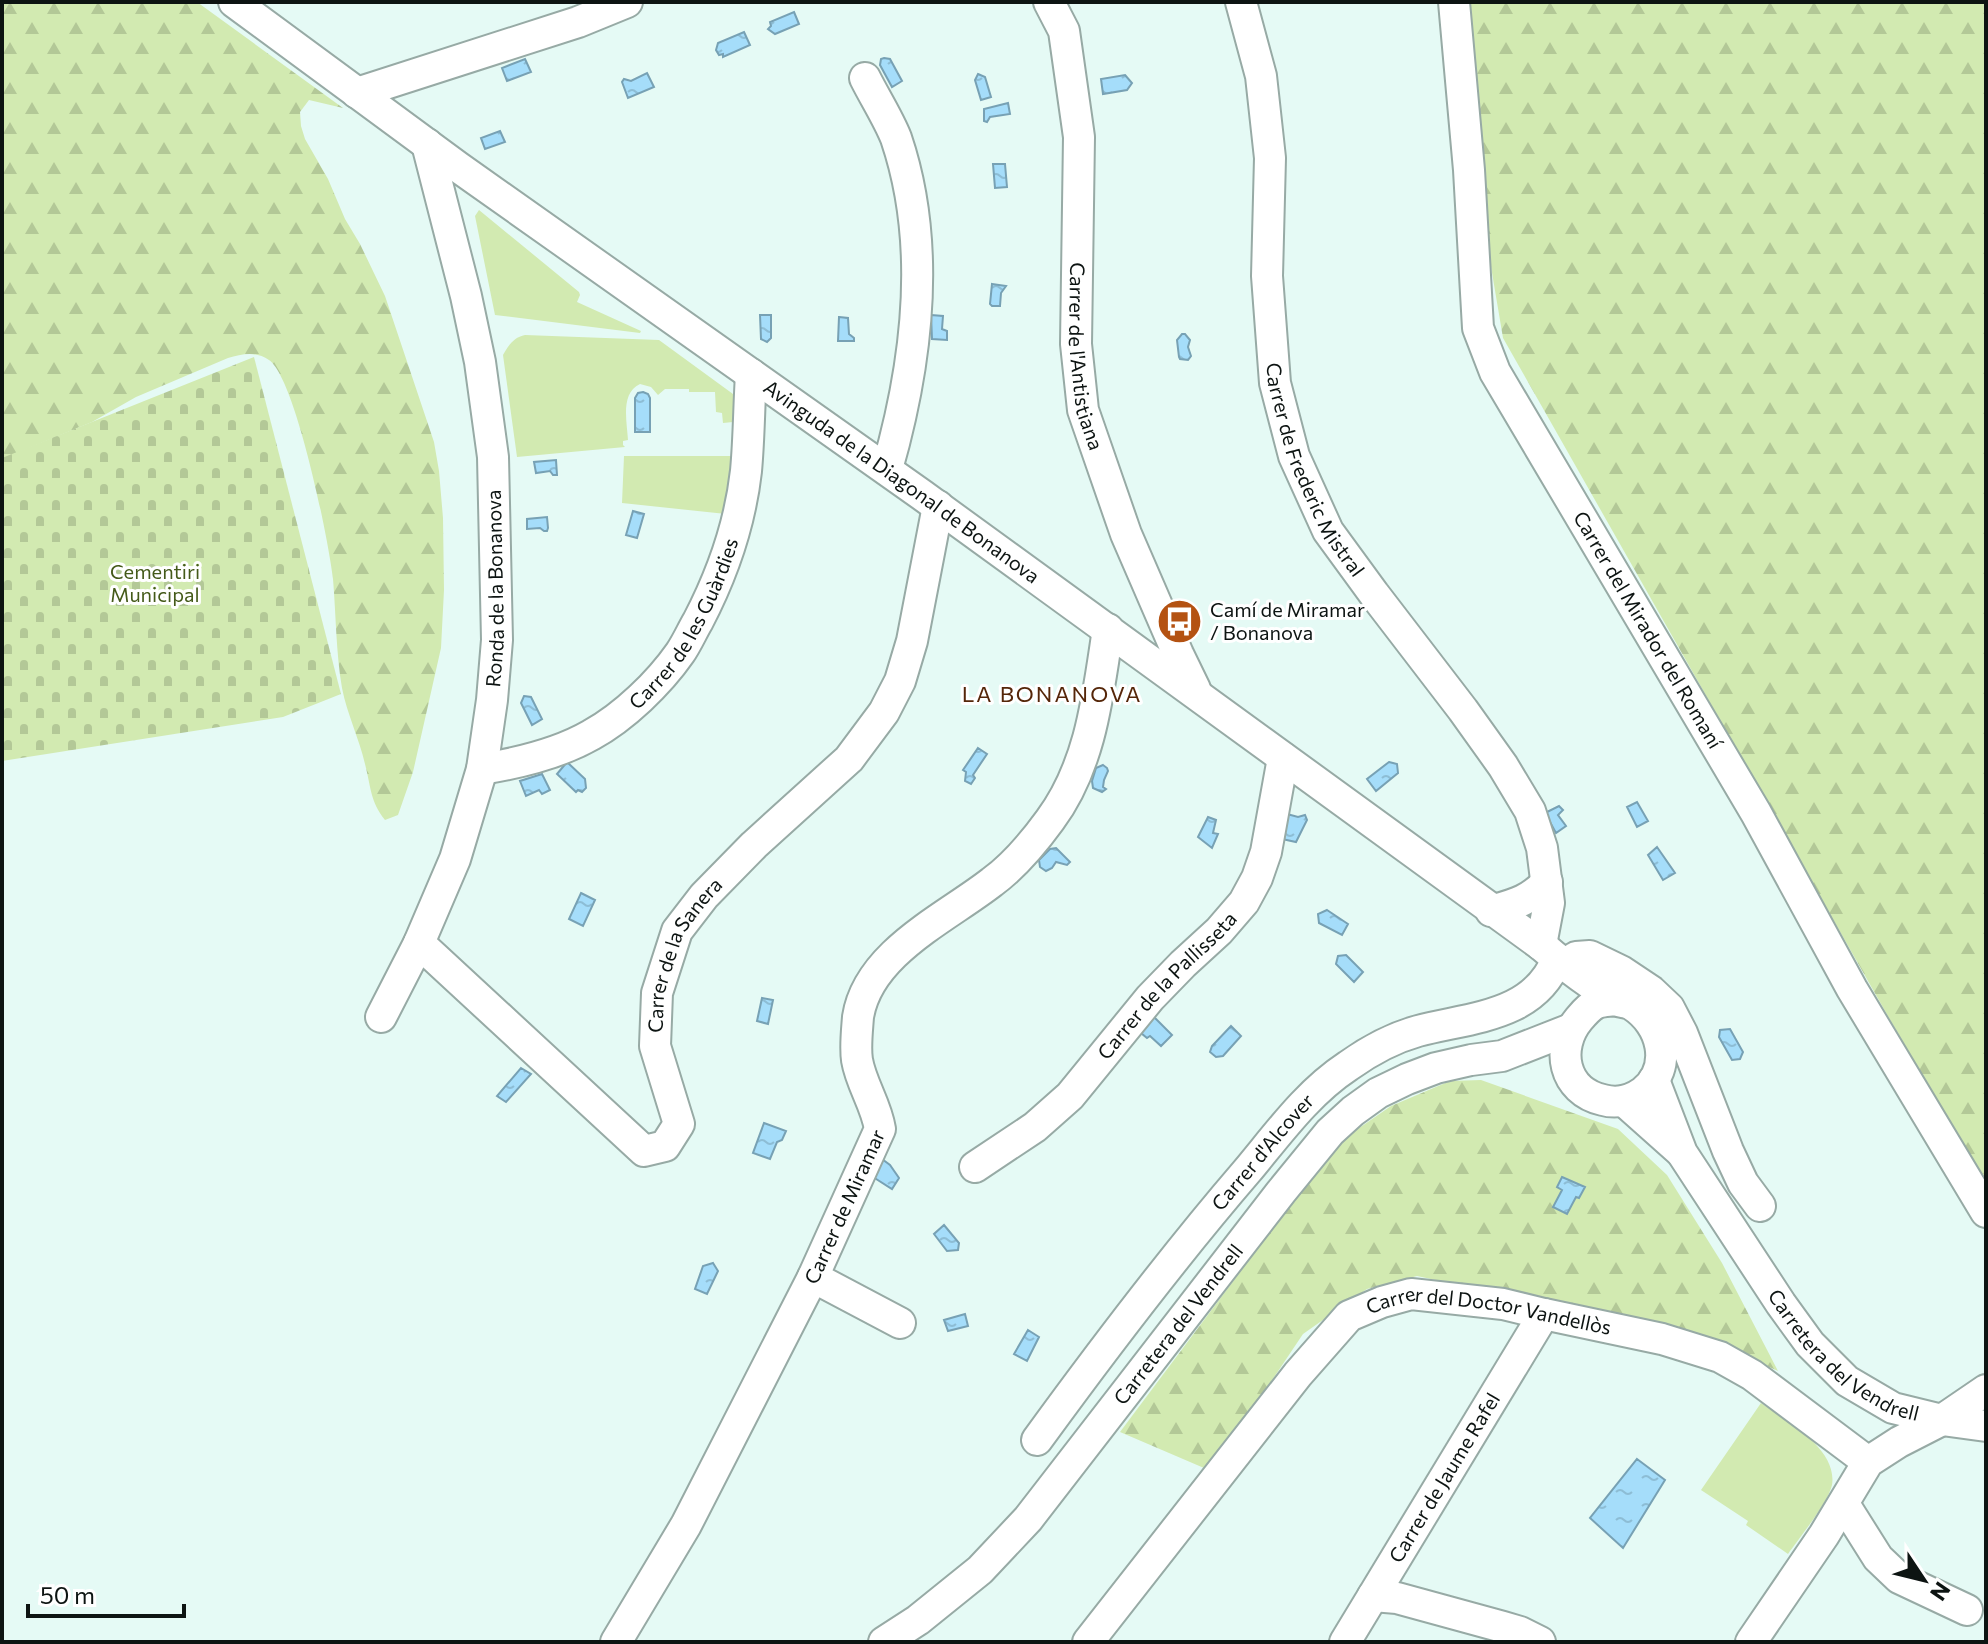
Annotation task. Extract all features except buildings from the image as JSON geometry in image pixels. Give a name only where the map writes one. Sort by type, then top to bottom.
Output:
[{"type":"street","name":"Avinguda de la Diagonal de Bonanova","points":[[234,2],[427,144],[887,469],[1615,1000]]},
{"type":"street","points":[[357,93],[578,22],[627,2]]},
{"type":"street","name":"Carrer de l'Antistiana","points":[[1049,2],[1064,31],[1079,137],[1076,344],[1083,410],[1126,534],[1197,694]]},
{"type":"street","name":"Carrer de Frederic Mistral","points":[[1241,2],[1261,76],[1270,158],[1267,276],[1275,383],[1294,456],[1328,531],[1463,710],[1530,811],[1542,848],[1554,957]]},
{"type":"street","name":"Carrer del Mirador del Romaní","points":[[1454,2],[1469,170],[1478,328],[1495,372],[1756,813],[1852,989],[1986,1212]]},
{"type":"street","points":[[865,78],[895,137],[911,200],[918,279],[913,347],[887,469]]},
{"type":"street","name":"Ronda de la Bonanova","points":[[381,1017],[419,943],[455,859],[482,769],[497,640],[493,457],[480,362],[427,144]]},
{"type":"street","name":"Carrer de les Guàrdies","points":[[482,769],[517,763],[592,735],[649,689],[681,652],[714,591],[732,540],[746,472],[751,374]]},
{"type":"street","name":"Carrer de la Sanera","points":[[419,943],[644,1151],[665,1146],[679,1124],[655,1046],[657,993],[677,931],[704,896],[754,845],[849,759],[884,712],[900,681],[912,641],[938,506]]},
{"type":"street","name":"Carrer de Miramar","points":[[616,1642],[686,1525],[813,1277],[880,1129],[878,1112],[857,1060],[859,1014],[874,978],[900,949],[994,881],[1051,819],[1070,788],[1095,715],[1108,629]]},
{"type":"street","name":"Carrer de la Pallisseta","points":[[975,1167],[1035,1127],[1070,1096],[1150,998],[1219,931],[1244,902],[1266,852],[1283,758]]},
{"type":"street","points":[[1491,911],[1525,901],[1547,882]]},
{"type":"street","points":[[1554,957],[1590,956],[1621,971],[1651,991],[1669,1008],[1682,1033],[1728,1151],[1743,1183],[1760,1206]]},
{"type":"street","points":[[1554,957],[1574,990],[1575,1024]]},
{"type":"street","name":"Carrer d'Alcover","points":[[1037,1440],[1215,1208],[1309,1098],[1338,1072],[1371,1050],[1415,1032],[1508,1009],[1536,992],[1551,972],[1554,957]]},
{"type":"street","points":[[1615,1000],[1630,1004],[1651,1022],[1659,1035],[1662,1050],[1654,1080],[1646,1089],[1636,1097],[1610,1102],[1583,1092],[1573,1081],[1565,1055],[1566,1041],[1575,1024],[1596,1003],[1615,1000]]},
{"type":"street","name":"Carretera del Vendrell","points":[[884,1642],[918,1620],[980,1570],[1028,1519],[1330,1132],[1378,1093],[1407,1079],[1436,1068],[1502,1056],[1575,1024]]},
{"type":"street","name":"Carretera del Vendrell","points":[[1502,1056],[1567,1068]]},
{"type":"street","name":"Carretera del Vendrell","points":[[1654,1080],[1682,1153],[1810,1344],[1847,1381],[1893,1408],[1942,1420],[1986,1426]]},
{"type":"street","name":"Carretera del Vendrell","points":[[1624,1101],[1682,1153]]},
{"type":"street","points":[[813,1277],[900,1323]]},
{"type":"street","name":"Carrer del Doctor Vandellòs","points":[[1088,1642],[1298,1374],[1349,1316],[1411,1294],[1503,1304],[1662,1339],[1720,1357],[1752,1375],[1868,1462]]},
{"type":"street","name":"Carrer de Jaume Rafel","points":[[1345,1642],[1544,1314]]},
{"type":"street","points":[[1751,1642],[1844,1504],[1868,1462],[1942,1420],[1986,1390]]},
{"type":"street","points":[[1844,1504],[1878,1558],[1899,1578],[1967,1610]]},
{"type":"street","points":[[1373,1596],[1397,1598],[1503,1627],[1540,1642]]},
{"type":"green space","points":[[2,2],[197,2],[343,108],[309,100],[300,112],[301,126],[385,296],[434,442],[443,518],[441,648],[413,772],[398,815],[385,820],[376,806],[347,707],[338,661],[333,579],[318,498],[290,397],[269,360],[254,354],[228,358],[136,397],[92,422],[2,459]]},
{"type":"green space","points":[[1463,2],[1986,2],[1986,1183],[1503,338],[1489,255]]},
{"type":"green space","points":[[479,210],[579,292],[577,302],[640,333],[495,315],[475,216]]},
{"type":"green space","points":[[525,335],[659,340],[733,394],[733,422],[723,423],[722,413],[716,412],[715,392],[665,389],[658,395],[651,387],[640,384],[627,401],[628,440],[623,441],[625,447],[517,457],[503,355],[509,345]]},
{"type":"green space","name":"Cementiri Municipal","points":[[254,357],[341,694],[283,717],[2,761],[2,458]]},
{"type":"green space","points":[[624,456],[734,456],[726,514],[622,503]]},
{"type":"green space","points":[[1481,1080],[1618,1129],[1667,1175],[1722,1263],[1778,1371],[1703,1337],[1417,1276],[1367,1289],[1303,1334],[1211,1471],[1120,1432],[1336,1144],[1391,1106],[1450,1081]]},
{"type":"green space","points":[[1761,1403],[1808,1436],[1827,1459],[1832,1472],[1832,1485],[1825,1501],[1788,1554],[1746,1525],[1748,1521],[1701,1490]]},
{"type":"water","points":[[794,12],[799,24],[775,34],[768,29],[770,22]]},
{"type":"water","points":[[744,32],[750,45],[723,57],[723,54],[719,55],[716,50],[718,43]]},
{"type":"water","points":[[884,58],[890,59],[902,81],[892,87],[880,65]]},
{"type":"water","points":[[525,59],[531,72],[507,81],[502,68]]},
{"type":"water","points":[[647,73],[654,87],[628,98],[622,82],[624,79],[631,81]]},
{"type":"water","points":[[978,74],[985,77],[991,97],[981,100],[975,80]]},
{"type":"water","points":[[1125,75],[1132,83],[1127,90],[1103,94],[1101,79]]},
{"type":"water","points":[[1008,103],[1010,114],[984,121],[984,109]]},
{"type":"water","points":[[500,131],[505,142],[485,149],[481,138]]},
{"type":"water","points":[[993,164],[1005,164],[1007,187],[995,188]]},
{"type":"water","points":[[992,284],[1006,286],[1001,293],[1000,306],[990,304]]},
{"type":"water","points":[[760,315],[771,315],[771,338],[767,342],[761,339]]},
{"type":"water","points":[[931,315],[943,316],[942,329],[947,331],[947,340],[932,339]]},
{"type":"water","points":[[839,317],[848,318],[849,334],[854,341],[838,341]]},
{"type":"water","points":[[1182,334],[1190,340],[1188,347],[1191,356],[1188,360],[1179,357],[1177,340]]},
{"type":"water","points":[[643,392],[650,398],[650,432],[635,432],[635,398]]},
{"type":"water","points":[[556,460],[557,475],[550,471],[536,473],[534,462]]},
{"type":"water","points":[[633,511],[644,514],[637,538],[626,535]]},
{"type":"water","points":[[547,517],[547,531],[527,529],[527,519]]},
{"type":"water","points":[[524,696],[531,697],[542,719],[532,725],[521,703]]},
{"type":"water","points":[[978,748],[987,754],[973,775],[975,778],[971,784],[965,781],[966,772],[963,770]]},
{"type":"water","points":[[567,762],[585,779],[586,788],[582,792],[576,792],[557,774]]},
{"type":"water","points":[[1389,762],[1397,764],[1398,773],[1376,791],[1367,779]]},
{"type":"water","points":[[1103,765],[1108,771],[1103,787],[1106,789],[1102,792],[1093,788],[1092,781],[1096,768]]},
{"type":"water","points":[[542,774],[550,790],[542,794],[539,790],[526,796],[520,781]]},
{"type":"water","points":[[1637,802],[1648,821],[1637,827],[1627,807]]},
{"type":"water","points":[[1559,806],[1563,810],[1558,815],[1566,826],[1556,833],[1545,813]]},
{"type":"water","points":[[1287,814],[1305,815],[1307,820],[1296,842],[1282,839]]},
{"type":"water","points":[[1208,817],[1216,820],[1213,833],[1218,834],[1212,848],[1198,837]]},
{"type":"water","points":[[1657,847],[1675,873],[1663,880],[1648,855]]},
{"type":"water","points":[[1056,848],[1070,862],[1067,865],[1056,862],[1046,871],[1040,867],[1039,860],[1050,849]]},
{"type":"water","points":[[581,893],[595,900],[583,926],[569,919]]},
{"type":"water","points":[[1327,910],[1348,924],[1342,935],[1319,923],[1318,914]]},
{"type":"water","points":[[1346,955],[1363,972],[1354,982],[1336,964],[1338,956]]},
{"type":"water","points":[[762,998],[773,1000],[768,1024],[757,1021]]},
{"type":"water","points":[[1154,1017],[1172,1035],[1161,1046],[1141,1033]]},
{"type":"water","points":[[1231,1026],[1241,1036],[1223,1056],[1216,1057],[1210,1052],[1212,1046]]},
{"type":"water","points":[[1730,1029],[1743,1052],[1740,1059],[1732,1060],[1719,1037],[1720,1030]]},
{"type":"water","points":[[521,1068],[531,1074],[506,1102],[497,1096]]},
{"type":"water","points":[[764,1123],[786,1131],[770,1159],[753,1153]]},
{"type":"water","points":[[882,1159],[899,1178],[892,1189],[873,1177]]},
{"type":"water","points":[[1562,1177],[1585,1187],[1567,1214],[1553,1207],[1562,1190],[1557,1187]]},
{"type":"water","points":[[944,1225],[959,1243],[958,1250],[947,1251],[934,1234]]},
{"type":"water","points":[[713,1263],[718,1271],[707,1294],[695,1289],[703,1266]]},
{"type":"water","points":[[965,1314],[968,1326],[948,1331],[944,1320]]},
{"type":"water","points":[[1028,1330],[1039,1337],[1027,1361],[1014,1354]]},
{"type":"water","points":[[1637,1459],[1665,1480],[1623,1548],[1590,1518]]},
{"type":"place","name":"Camí de Miramar / Bonanova","points":[[1179,621]]},
{"type":"district","name":"LA BONANOVA","points":[[1052,694]]}]
